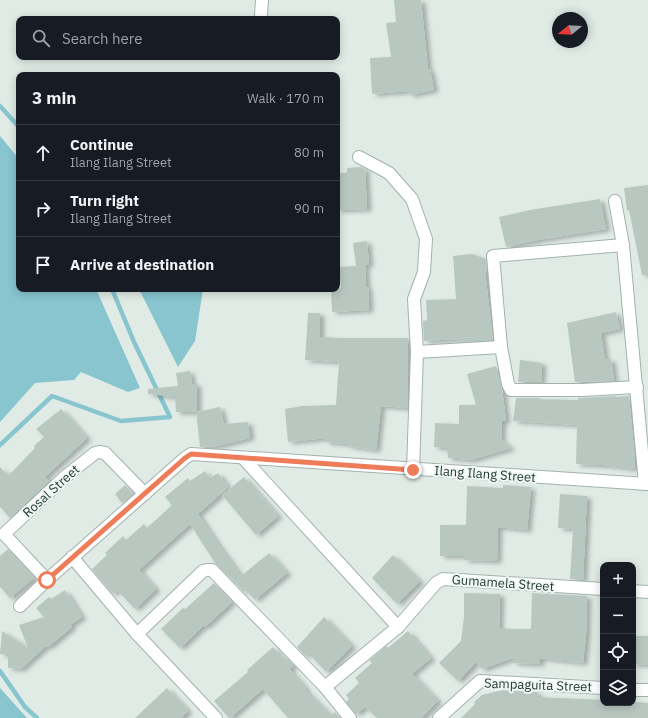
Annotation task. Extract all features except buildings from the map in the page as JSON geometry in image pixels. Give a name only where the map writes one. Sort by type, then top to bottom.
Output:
[{"type":"street","points":[[261,14],[262,0]]},
{"type":"street","points":[[359,157],[389,173],[412,199],[426,239],[424,272],[414,298],[417,352],[413,470]]},
{"type":"street","points":[[616,201],[623,245],[647,484]]},
{"type":"street","points":[[623,245],[493,256],[501,347],[508,384],[511,390],[582,390],[637,387]]},
{"type":"street","points":[[417,352],[501,347]]},
{"type":"street","name":"Rosal Street","points":[[47,580],[4,534],[66,476],[95,453],[99,452],[105,454],[145,494]]},
{"type":"street","name":"Ilang Ilang Street","points":[[20,606],[72,557],[191,454],[413,470],[647,484]]},
{"type":"street","points":[[243,458],[398,628]]},
{"type":"street","points":[[72,557],[136,634],[216,718]]},
{"type":"street","points":[[136,634],[203,571],[212,570],[325,687],[350,718]]},
{"type":"street","name":"Gumamela Street","points":[[325,687],[398,628],[436,583],[443,579],[600,589]]},
{"type":"street","points":[[636,591],[648,592]]},
{"type":"street","name":"Sampaguita Street","points":[[439,718],[480,682],[600,688]]},
{"type":"street","points":[[636,690],[648,690]]},
{"type":"water","points":[[0,136],[16,155],[16,292],[97,292],[140,388],[128,392],[81,372],[74,380],[35,383],[0,422]]},
{"type":"water","points":[[140,292],[203,292],[195,341],[178,367]]},
{"type":"water","points":[[0,688],[27,718],[0,718]]},
{"type":"waterway","points":[[0,106],[16,124]]},
{"type":"waterway","points":[[0,445],[52,396],[121,421],[170,417],[134,342],[113,292]]},
{"type":"waterway","points":[[0,671],[25,707],[37,718]]},
{"type":"route","points":[[47,580],[191,454],[413,470]]}]
